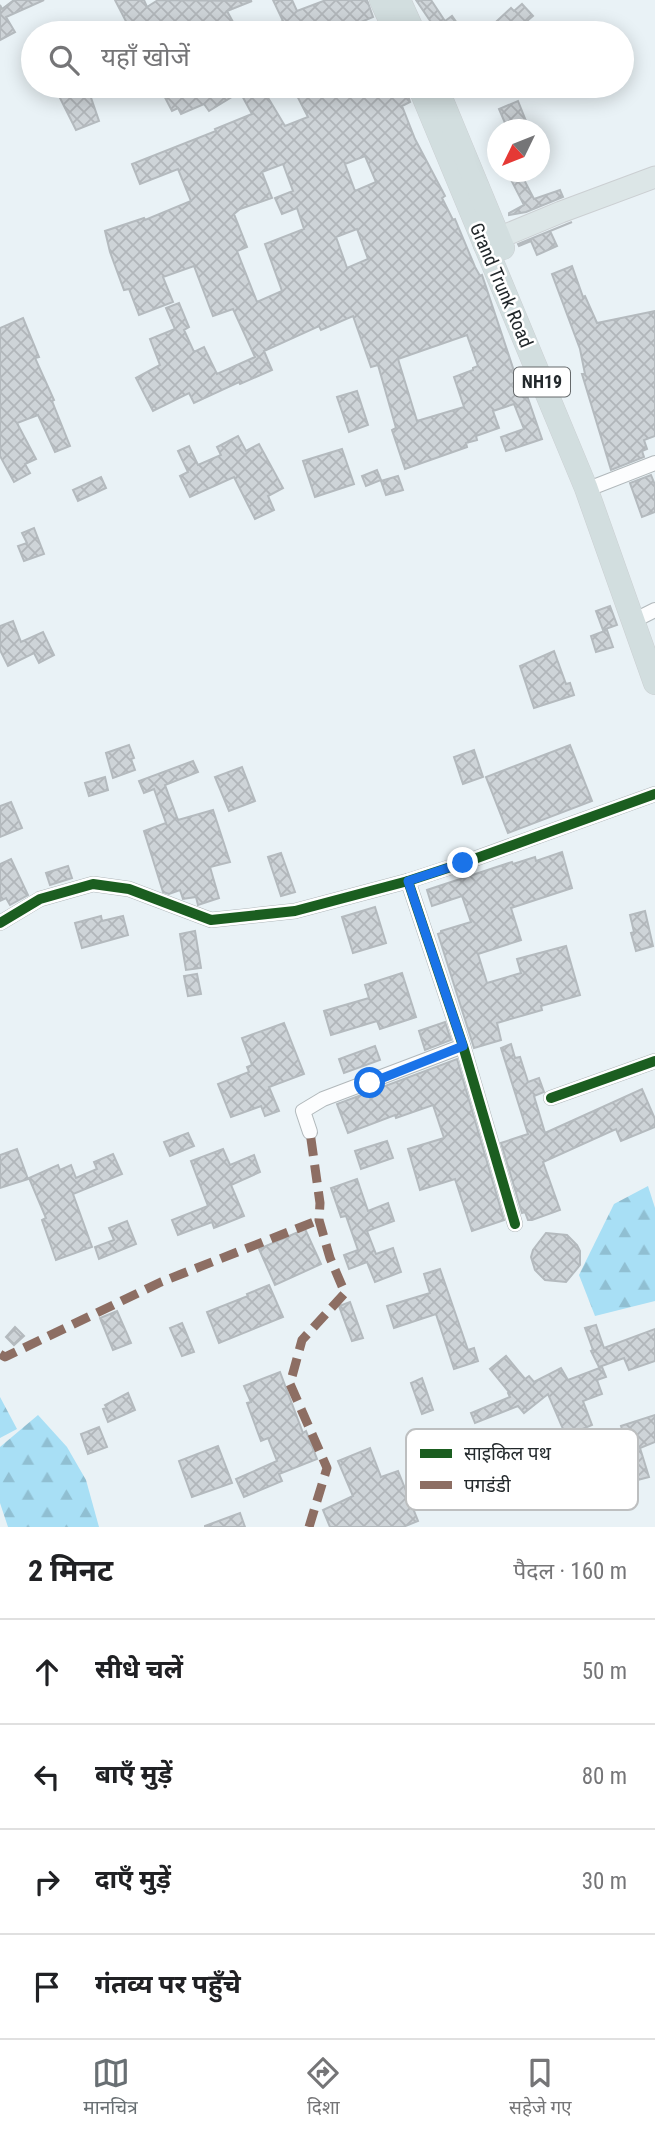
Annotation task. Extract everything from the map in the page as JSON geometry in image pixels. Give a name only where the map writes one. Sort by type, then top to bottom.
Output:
[{"type":"highway","points":[[381,0],[391,21]]},
{"type":"highway","points":[[399,0],[409,21]]},
{"type":"highway","name":"Grand Trunk Road","points":[[425,98],[492,242],[596,486],[649,613],[655,649]]},
{"type":"highway","name":"Grand Trunk Road","points":[[440,98],[586,488],[655,682]]},
{"type":"main road","points":[[492,242],[561,212],[655,177]]},
{"type":"street","points":[[596,486],[655,463]]},
{"type":"street","points":[[0,923],[40,899],[93,884],[129,889],[211,920],[295,911],[408,881],[655,794]]},
{"type":"street","points":[[408,881],[463,1046],[515,1224]]},
{"type":"street","points":[[310,1132],[303,1111],[323,1099],[463,1046]]},
{"type":"street","points":[[551,1098],[655,1061]]},
{"type":"green space","points":[[648,1186],[655,1208],[655,1301],[595,1316],[579,1275],[614,1204]]},
{"type":"green space","points":[[0,1397],[17,1429],[0,1438]]},
{"type":"green space","points":[[38,1415],[67,1447],[86,1480],[99,1527],[8,1527],[0,1503],[0,1447]]},
{"type":"building","points":[[14,0],[44,0],[6,17],[15,32],[0,40],[0,5],[2,9]]},
{"type":"building","points":[[115,0],[144,0],[147,7],[158,0],[252,1],[227,11],[232,21],[126,21]]},
{"type":"building","points":[[273,0],[292,0],[297,11],[326,0],[367,0],[373,17],[363,21],[283,21]]},
{"type":"building","points":[[416,0],[431,0],[445,21],[430,21]]},
{"type":"building","points":[[522,4],[533,16],[527,21],[497,21],[511,8],[514,11]]},
{"type":"building","points":[[60,98],[91,98],[99,121],[76,130]]},
{"type":"building","points":[[165,98],[230,98],[209,111],[204,104],[181,114],[178,108],[172,111]]},
{"type":"building","points":[[243,98],[268,98],[285,126],[308,117],[298,98],[409,98],[410,102],[402,106],[415,139],[445,196],[442,198],[453,220],[455,219],[475,267],[480,276],[482,275],[519,386],[523,384],[542,439],[506,451],[501,437],[524,429],[514,404],[493,411],[499,428],[476,436],[477,440],[466,443],[467,447],[405,469],[392,430],[396,428],[378,365],[371,367],[353,316],[321,330],[319,326],[264,351],[272,370],[194,403],[189,393],[153,411],[136,378],[160,365],[150,339],[175,329],[166,308],[179,303],[189,327],[184,330],[194,352],[204,347],[217,374],[255,357],[233,309],[213,316],[194,266],[163,277],[173,302],[139,315],[129,289],[124,290],[105,231],[144,218],[145,220],[191,201],[178,169],[140,184],[132,164],[252,114]],"holes":[[[365,156],[376,182],[355,191],[345,164]],[[283,164],[293,191],[275,198],[282,214],[297,208],[304,229],[265,244],[282,291],[257,302],[237,251],[247,247],[234,214],[240,209],[272,198],[262,172]],[[357,229],[368,259],[347,268],[336,237]],[[467,335],[478,366],[454,377],[464,407],[417,421],[398,359]]]},
{"type":"building","points":[[518,101],[525,119],[503,119],[499,109]]},
{"type":"building","points":[[512,182],[525,182],[534,199],[560,190],[563,197],[526,212],[509,215],[524,205]]},
{"type":"building","points":[[572,222],[550,231],[557,246],[537,255],[531,241],[519,246],[518,244]]},
{"type":"building","points":[[572,266],[583,297],[585,296],[597,323],[655,311],[655,436],[644,440],[647,449],[642,451],[644,457],[611,470],[582,374],[585,374],[580,349],[552,274]]},
{"type":"building","points":[[23,318],[39,357],[35,358],[54,400],[52,401],[70,446],[55,452],[38,415],[17,423],[36,459],[25,464],[30,473],[14,482],[0,456],[0,328]]},
{"type":"building","points":[[357,391],[368,425],[349,432],[337,397]]},
{"type":"building","points":[[238,436],[246,451],[259,444],[283,488],[268,496],[274,510],[255,519],[234,477],[190,497],[180,476],[188,472],[178,451],[189,446],[198,465],[221,455],[217,447]]},
{"type":"building","points":[[342,449],[354,484],[315,497],[303,461]]},
{"type":"building","points":[[377,470],[381,480],[366,486],[362,476]]},
{"type":"building","points":[[651,475],[655,485],[655,512],[642,517],[630,483]]},
{"type":"building","points":[[398,476],[403,490],[386,495],[381,481]]},
{"type":"building","points":[[101,477],[106,488],[78,501],[73,490]]},
{"type":"building","points":[[34,528],[44,554],[24,561],[18,546],[27,543],[22,533]]},
{"type":"building","points":[[610,606],[617,625],[603,630],[596,611]]},
{"type":"building","points":[[13,621],[21,642],[43,632],[54,655],[39,663],[34,653],[8,666],[0,650],[0,626]]},
{"type":"building","points":[[607,630],[613,647],[596,652],[591,636]]},
{"type":"building","points":[[554,651],[566,684],[570,683],[574,695],[534,708],[520,666]]},
{"type":"building","points":[[129,745],[135,770],[113,778],[106,753]]},
{"type":"building","points":[[570,745],[592,801],[508,833],[486,777]]},
{"type":"building","points":[[474,750],[483,777],[463,784],[454,757]]},
{"type":"building","points":[[193,761],[198,772],[165,785],[178,820],[213,810],[230,862],[210,867],[219,898],[198,905],[196,897],[183,899],[180,890],[169,894],[163,892],[144,831],[166,823],[154,789],[144,793],[139,781]]},
{"type":"building","points":[[242,767],[255,801],[229,811],[215,777]]},
{"type":"building","points":[[105,777],[108,790],[89,796],[85,783]]},
{"type":"building","points":[[11,802],[22,828],[0,837],[0,806]]},
{"type":"building","points":[[562,852],[572,888],[511,908],[521,940],[478,954],[487,983],[521,973],[517,959],[566,946],[580,995],[497,1023],[501,1040],[474,1048],[438,934],[471,922],[462,896],[432,906],[427,890],[512,862],[513,864],[535,857],[536,861]]},
{"type":"building","points":[[281,853],[295,892],[281,896],[268,857]]},
{"type":"building","points":[[11,859],[28,895],[10,905],[6,898],[0,901],[0,864]]},
{"type":"building","points":[[68,866],[72,878],[50,885],[46,873]]},
{"type":"building","points":[[375,907],[386,943],[353,953],[342,917]]},
{"type":"building","points":[[645,911],[653,946],[636,951],[630,915]]},
{"type":"building","points":[[101,916],[102,921],[123,916],[128,935],[82,948],[75,923]]},
{"type":"building","points":[[195,931],[201,968],[186,970],[180,934]]},
{"type":"building","points":[[402,973],[416,1017],[380,1029],[377,1021],[331,1035],[324,1011],[369,998],[365,985]]},
{"type":"building","points":[[197,974],[201,994],[188,996],[184,976]]},
{"type":"building","points":[[445,1022],[451,1040],[425,1050],[419,1031]]},
{"type":"building","points":[[284,1023],[304,1074],[269,1087],[279,1111],[265,1116],[261,1106],[231,1117],[218,1084],[249,1072],[247,1067],[252,1065],[242,1038]]},
{"type":"building","points":[[511,1044],[515,1058],[520,1057],[528,1082],[539,1078],[544,1092],[534,1096],[545,1133],[642,1089],[655,1119],[655,1127],[621,1141],[616,1129],[543,1162],[560,1210],[532,1220],[528,1220],[525,1212],[522,1213],[501,1143],[528,1134],[501,1048]]},
{"type":"building","points":[[375,1046],[380,1060],[344,1073],[339,1059]]},
{"type":"building","points":[[457,1059],[504,1220],[472,1231],[455,1179],[420,1190],[408,1149],[444,1138],[433,1105],[396,1118],[395,1115],[348,1133],[337,1104]]},
{"type":"building","points":[[188,1133],[194,1146],[170,1156],[164,1142]]},
{"type":"building","points":[[387,1141],[393,1158],[361,1169],[355,1151]]},
{"type":"building","points":[[17,1149],[28,1179],[0,1188],[0,1155]]},
{"type":"building","points":[[223,1149],[230,1165],[254,1155],[260,1172],[231,1185],[244,1216],[214,1228],[212,1222],[178,1235],[172,1220],[208,1206],[191,1161]]},
{"type":"building","points":[[113,1154],[122,1174],[73,1194],[92,1247],[56,1260],[42,1220],[46,1218],[29,1178],[58,1165],[60,1170],[71,1165],[76,1178],[97,1169],[94,1162]]},
{"type":"building","points":[[357,1179],[368,1211],[388,1203],[394,1221],[367,1231],[376,1254],[393,1248],[401,1272],[375,1282],[367,1262],[349,1269],[344,1255],[358,1250],[346,1216],[341,1217],[331,1188]]},
{"type":"building","points":[[127,1221],[136,1244],[99,1259],[95,1247],[114,1240],[109,1228]]},
{"type":"building","points":[[305,1229],[321,1264],[275,1285],[259,1249]]},
{"type":"building","points":[[546,1233],[567,1235],[580,1251],[580,1265],[566,1282],[545,1280],[535,1270],[531,1257],[533,1250]]},
{"type":"building","points":[[440,1269],[468,1350],[474,1348],[478,1361],[454,1369],[436,1314],[394,1328],[387,1306],[430,1293],[424,1274]]},
{"type":"building","points":[[269,1285],[283,1317],[219,1343],[207,1312]]},
{"type":"building","points":[[350,1302],[363,1338],[352,1341],[339,1306]]},
{"type":"building","points":[[117,1311],[131,1343],[113,1350],[100,1318]]},
{"type":"building","points":[[182,1323],[194,1352],[182,1356],[170,1328]]},
{"type":"building","points":[[596,1325],[604,1348],[655,1329],[655,1361],[629,1370],[624,1358],[599,1367],[591,1351],[593,1350],[585,1328]]},
{"type":"building","points":[[15,1327],[24,1336],[14,1345],[6,1337]]},
{"type":"building","points":[[506,1356],[525,1379],[529,1376],[534,1382],[561,1368],[568,1380],[602,1367],[606,1377],[597,1380],[602,1394],[583,1401],[592,1425],[583,1429],[563,1429],[548,1394],[524,1413],[518,1406],[475,1423],[471,1413],[510,1397],[490,1369]]},
{"type":"building","points":[[280,1372],[303,1433],[306,1431],[317,1459],[279,1474],[282,1481],[244,1497],[236,1479],[277,1461],[268,1438],[261,1441],[247,1403],[251,1402],[244,1386]]},
{"type":"building","points":[[422,1378],[433,1410],[422,1414],[411,1383]]},
{"type":"building","points":[[128,1393],[135,1410],[108,1422],[103,1409],[107,1408],[105,1405]]},
{"type":"building","points":[[655,1415],[655,1442],[640,1448],[649,1477],[638,1480],[638,1429],[622,1429],[621,1426]]},
{"type":"building","points":[[99,1427],[107,1447],[88,1454],[81,1434]]},
{"type":"building","points":[[218,1446],[232,1483],[192,1497],[179,1461]]},
{"type":"building","points":[[370,1448],[381,1477],[398,1471],[406,1491],[406,1510],[414,1510],[418,1521],[403,1527],[330,1527],[323,1510],[353,1496],[338,1461]]},
{"type":"building","points":[[240,1513],[245,1527],[205,1527],[205,1526]]},
{"type":"marked path","points":[[309,1527],[327,1468],[290,1384],[302,1340],[345,1293],[330,1258],[319,1220],[320,1203],[310,1132]]},
{"type":"marked path","points":[[0,1354],[5,1357],[161,1282],[319,1220]]},
{"type":"cycle path","points":[[0,923],[40,899],[93,884],[129,889],[211,920],[295,911],[408,881],[655,794]]},
{"type":"cycle path","points":[[408,881],[463,1046],[515,1224]]},
{"type":"cycle path","points":[[551,1098],[655,1061]]},
{"type":"route","points":[[370,1083],[463,1046],[408,881],[463,863]]}]
